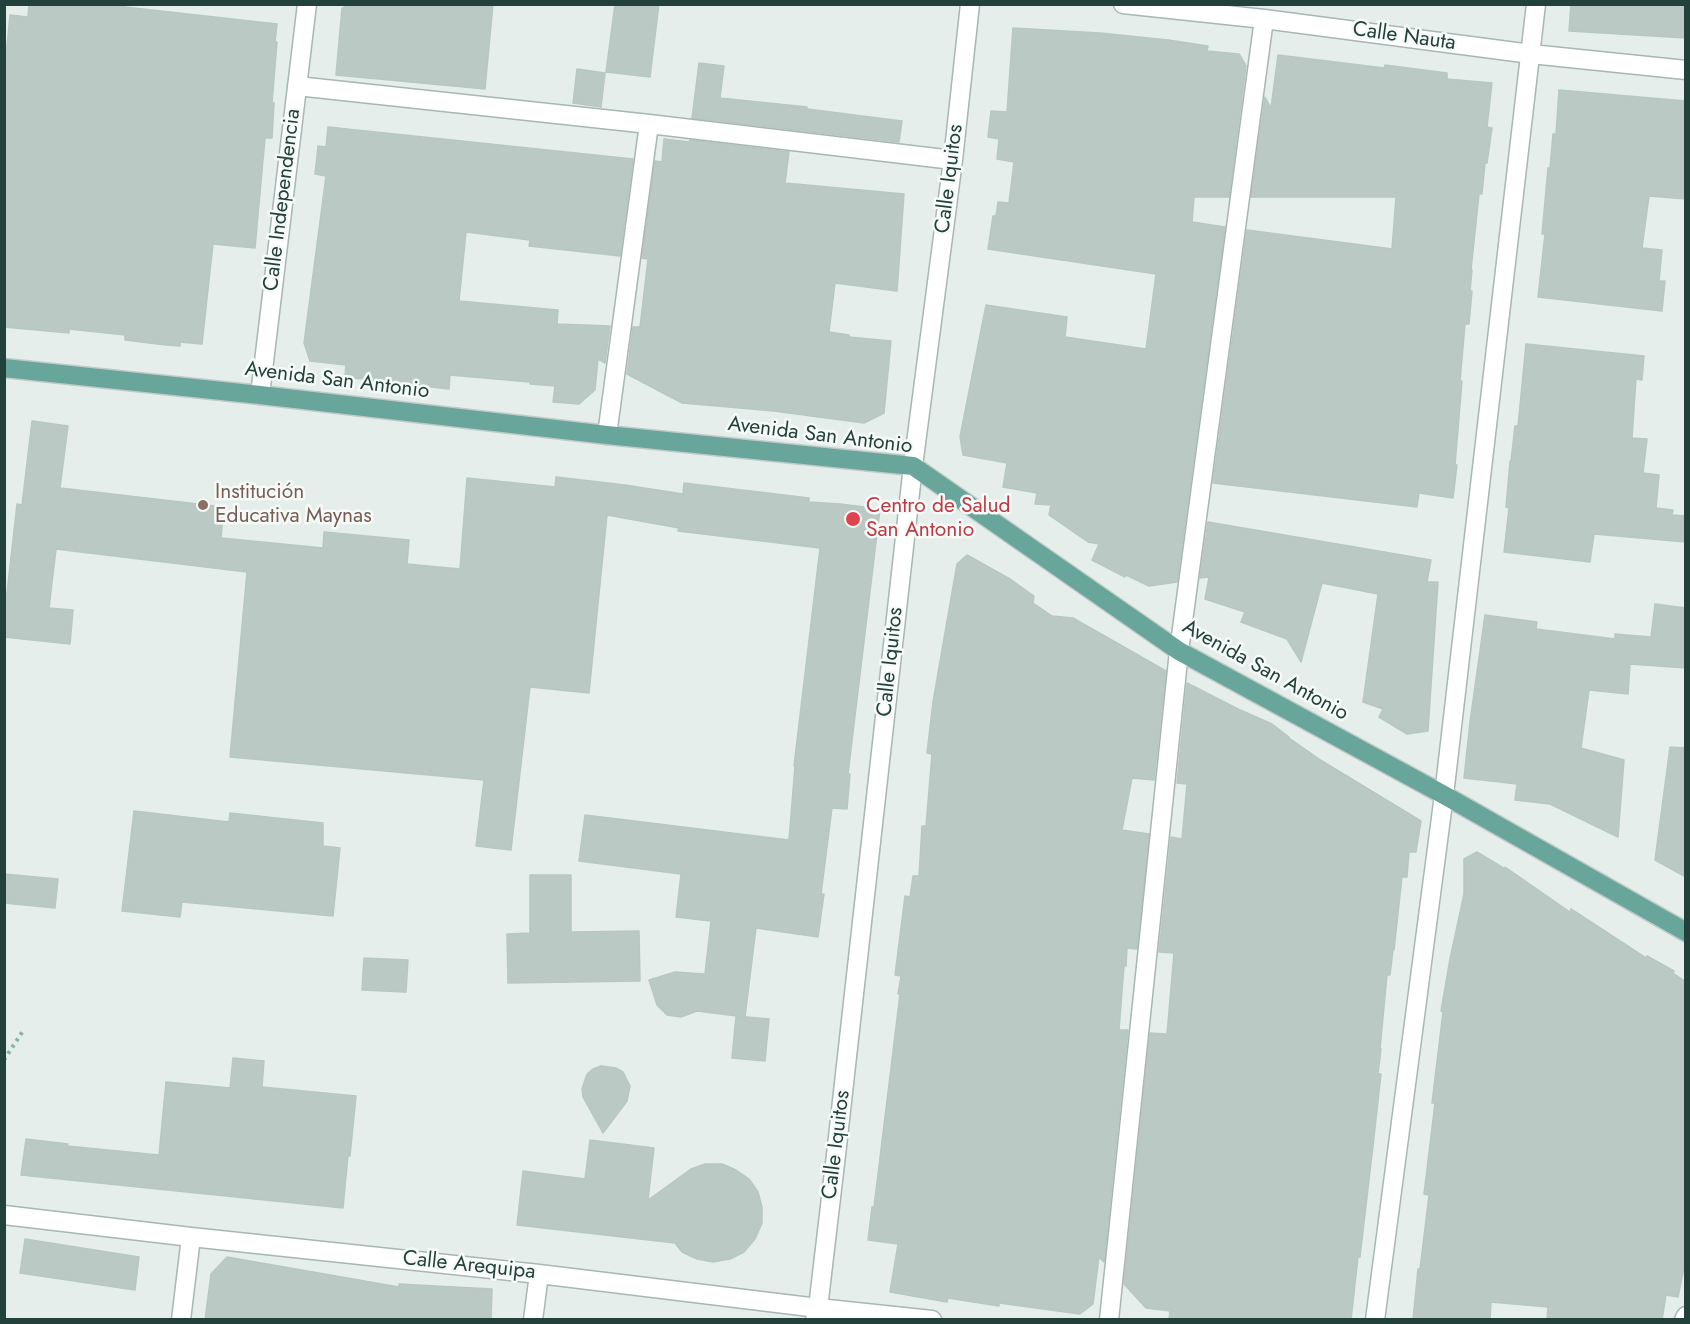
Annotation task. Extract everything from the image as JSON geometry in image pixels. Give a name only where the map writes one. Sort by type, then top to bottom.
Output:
[{"type":"main road","name":"Avenida San Antonio","points":[[4,368],[607,435],[913,466],[1179,651],[1444,795],[1686,932]]},
{"type":"street","name":"Calle Independencia","points":[[260,395],[307,4]]},
{"type":"street","name":"Calle Iquitos","points":[[817,1314],[913,466],[970,4]]},
{"type":"street","name":"Calle Nauta","points":[[1123,4],[1264,19],[1531,54],[1686,70]]},
{"type":"street","points":[[1375,1320],[1444,795],[1536,4]]},
{"type":"street","points":[[1109,1320],[1179,651],[1264,19]]},
{"type":"street","points":[[297,86],[952,160]]},
{"type":"street","points":[[607,435],[649,124]]},
{"type":"street","name":"Calle Arequipa","points":[[4,1215],[539,1274],[817,1314],[932,1320]]},
{"type":"street","points":[[181,1320],[191,1237]]},
{"type":"street","points":[[533,1320],[539,1274]]},
{"type":"path","points":[[4,1060],[23,1031]]},
{"type":"building","points":[[29,4],[125,4],[125,7],[277,24],[272,138],[265,138],[255,248],[213,244],[202,344],[180,342],[180,346],[166,345],[125,340],[125,335],[69,329],[69,333],[4,327],[4,57],[6,57],[10,15],[28,17]]},
{"type":"building","points":[[345,4],[493,4],[485,89],[336,75],[342,8]]},
{"type":"building","points":[[615,4],[659,4],[650,77],[606,72]]},
{"type":"building","points":[[1571,4],[1686,4],[1686,38],[1569,31]]},
{"type":"building","points":[[1013,28],[1100,33],[1208,46],[1207,51],[1239,54],[1246,66],[1229,197],[1194,197],[1192,222],[1225,227],[1177,582],[1149,586],[1092,560],[1099,544],[1088,542],[1049,515],[1051,505],[1035,504],[1037,493],[1003,487],[1007,463],[963,455],[960,437],[986,305],[1067,317],[1065,337],[1146,349],[1156,274],[988,249],[993,216],[996,216],[998,202],[1009,203],[1014,162],[997,159],[999,139],[988,137],[991,111],[1007,112]]},
{"type":"building","points":[[1278,55],[1447,73],[1447,79],[1492,83],[1487,127],[1492,128],[1482,194],[1479,194],[1471,270],[1469,324],[1465,324],[1453,498],[1419,493],[1417,507],[1213,483],[1247,230],[1392,249],[1396,197],[1251,197],[1265,97],[1271,108]]},
{"type":"building","points":[[699,63],[724,66],[720,98],[807,107],[807,109],[902,121],[899,142],[692,118]]},
{"type":"building","points":[[577,69],[605,73],[601,107],[573,103]]},
{"type":"building","points":[[1559,90],[1686,101],[1686,199],[1649,196],[1642,248],[1662,250],[1659,281],[1665,281],[1662,311],[1538,297],[1545,234],[1542,234],[1548,168],[1550,168],[1553,134],[1556,134]]},
{"type":"building","points":[[328,127],[633,159],[620,256],[529,246],[530,240],[466,232],[459,301],[558,310],[557,324],[610,326],[605,363],[598,359],[595,390],[579,404],[553,402],[555,386],[450,375],[449,389],[345,377],[346,365],[310,361],[304,343],[326,176],[315,174],[318,146],[326,147]]},
{"type":"building","points":[[664,139],[789,152],[785,183],[904,194],[897,291],[835,283],[829,332],[849,335],[849,337],[891,341],[884,413],[864,423],[774,411],[682,403],[627,374],[633,327],[640,327],[648,259],[642,258],[655,161],[662,162]]},
{"type":"building","points":[[1526,344],[1644,356],[1642,380],[1636,379],[1632,438],[1647,439],[1643,473],[1659,475],[1656,508],[1673,510],[1672,515],[1686,516],[1686,542],[1594,534],[1590,562],[1504,552],[1509,508],[1506,507],[1510,461],[1515,426],[1518,426]]},
{"type":"building","points":[[32,421],[68,426],[60,488],[224,507],[221,538],[323,548],[324,532],[409,540],[407,564],[460,569],[467,478],[555,487],[556,477],[683,494],[684,483],[809,498],[809,502],[880,509],[848,774],[850,774],[847,809],[832,808],[818,937],[756,928],[745,1017],[697,1011],[681,1017],[667,1015],[657,1005],[649,980],[675,972],[705,974],[711,921],[676,917],[681,874],[579,861],[585,815],[789,840],[794,766],[820,548],[678,531],[679,528],[607,515],[589,693],[530,687],[511,850],[476,846],[484,780],[230,757],[247,572],[56,549],[49,608],[73,610],[70,644],[4,637],[17,504],[22,505]]},
{"type":"building","points":[[1208,522],[1431,560],[1427,582],[1438,582],[1428,731],[1407,734],[1379,717],[1383,709],[1363,702],[1378,594],[1322,583],[1301,662],[1287,639],[1241,622],[1245,612],[1205,599],[1209,577],[1200,578]]},
{"type":"building","points":[[967,555],[1010,579],[1034,596],[1033,603],[1052,616],[1073,618],[1166,671],[1154,780],[1132,778],[1122,830],[1149,834],[1137,949],[1127,948],[1126,966],[1124,966],[1119,1030],[1128,1030],[1104,1262],[1099,1257],[1093,1304],[1080,1314],[999,1303],[999,1306],[948,1298],[947,1302],[890,1292],[898,1244],[868,1240],[900,994],[898,994],[901,976],[895,975],[905,896],[910,897],[913,876],[919,876],[922,826],[926,826],[932,754],[927,753],[933,702],[957,564]]},
{"type":"building","points":[[1655,604],[1686,608],[1686,668],[1630,664],[1628,694],[1589,690],[1581,748],[1624,760],[1618,837],[1550,804],[1515,800],[1517,784],[1464,778],[1485,615],[1537,622],[1536,629],[1615,639],[1615,634],[1651,637]]},
{"type":"building","points":[[1187,683],[1272,724],[1322,761],[1421,821],[1416,852],[1409,852],[1407,877],[1402,877],[1394,950],[1390,975],[1387,975],[1378,1074],[1381,1074],[1351,1320],[1169,1320],[1170,1311],[1146,1308],[1124,1284],[1150,1033],[1167,1034],[1174,953],[1159,952],[1171,837],[1182,839],[1187,784],[1177,783]]},
{"type":"building","points":[[1670,747],[1686,748],[1686,877],[1655,860]]},
{"type":"building","points":[[134,811],[229,822],[230,813],[323,823],[323,846],[340,848],[333,916],[182,902],[180,917],[122,911]]},
{"type":"building","points":[[1477,852],[1505,869],[1505,867],[1570,912],[1571,909],[1646,958],[1647,956],[1674,971],[1673,973],[1686,982],[1686,1257],[1678,1297],[1666,1295],[1662,1320],[1547,1320],[1548,1307],[1491,1302],[1490,1320],[1413,1320],[1429,1195],[1424,1194],[1435,1103],[1432,1103],[1443,1012],[1441,1011],[1464,894],[1464,859]]},
{"type":"building","points":[[4,874],[58,879],[55,908],[4,903]]},
{"type":"building","points":[[530,875],[571,875],[571,932],[639,931],[640,981],[508,983],[507,934],[530,933]]},
{"type":"building","points":[[364,958],[408,960],[406,992],[362,990]]},
{"type":"building","points":[[736,1016],[769,1019],[765,1061],[732,1058]]},
{"type":"building","points":[[233,1058],[264,1061],[262,1087],[356,1096],[343,1208],[21,1175],[26,1139],[68,1144],[67,1146],[159,1155],[166,1082],[230,1088]]},
{"type":"building","points":[[601,1066],[616,1068],[623,1072],[630,1086],[627,1101],[603,1133],[583,1097],[582,1089],[587,1074]]},
{"type":"building","points":[[590,1140],[654,1148],[648,1200],[691,1169],[705,1164],[722,1164],[736,1170],[749,1179],[758,1192],[762,1207],[762,1223],[755,1239],[744,1252],[730,1259],[713,1262],[697,1259],[682,1252],[675,1243],[517,1225],[523,1171],[585,1179]]},
{"type":"building","points":[[25,1239],[139,1257],[135,1290],[20,1273]]},
{"type":"building","points":[[227,1257],[399,1287],[399,1284],[492,1289],[491,1320],[205,1320],[211,1274]]},
{"type":"place","name":"Institución Educativa Maynas","points":[[203,505]]},
{"type":"place","name":"Centro de Salud San Antonio","points":[[853,519]]}]
